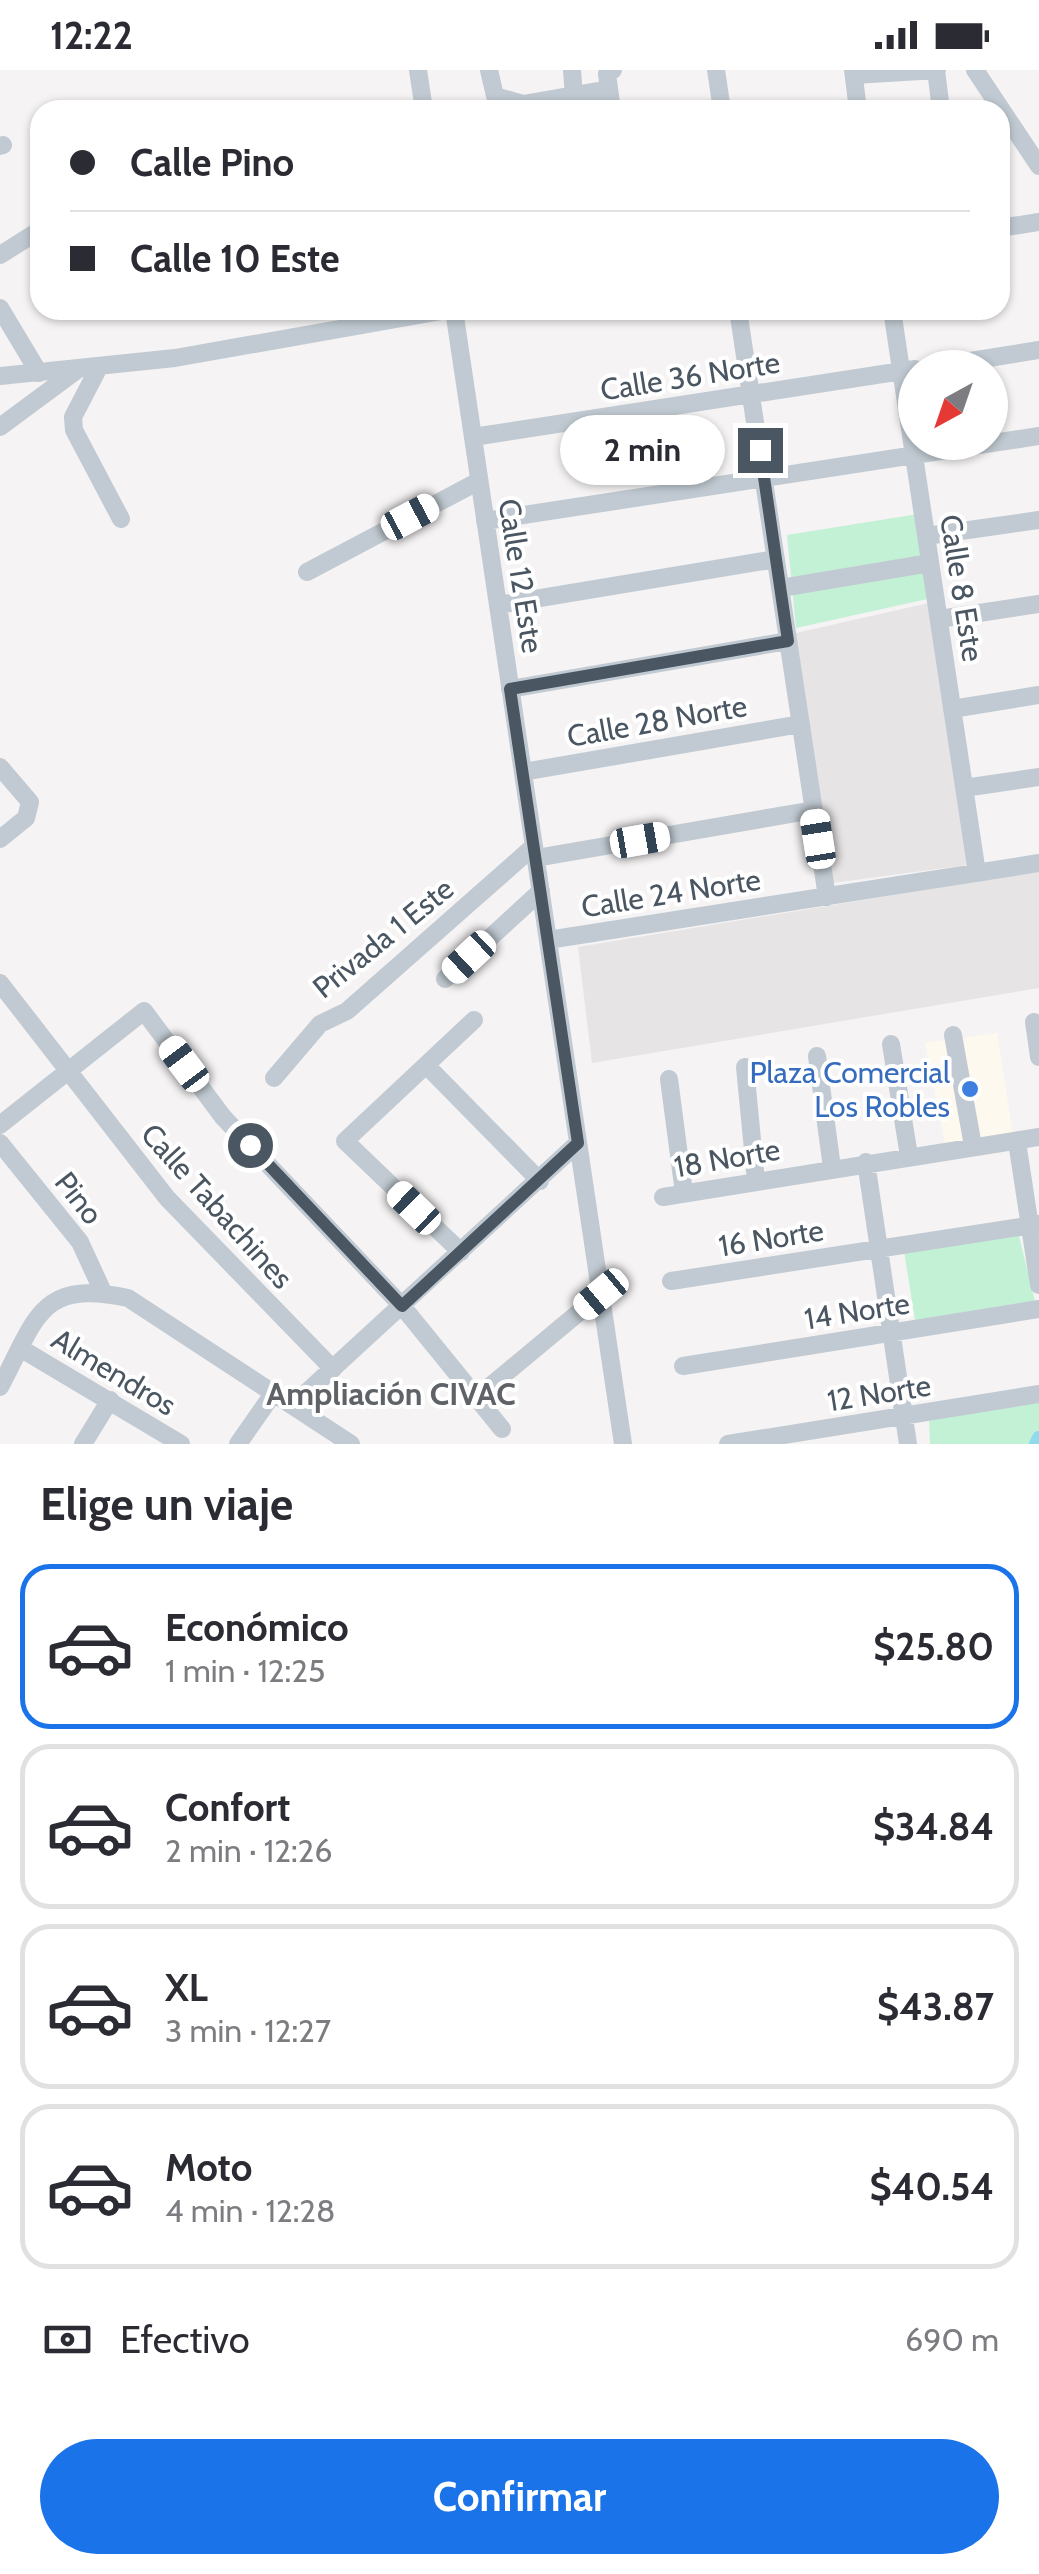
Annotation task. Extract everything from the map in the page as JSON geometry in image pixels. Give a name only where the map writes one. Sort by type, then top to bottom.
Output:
[{"type":"street","points":[[418,70],[422,100]]},
{"type":"street","points":[[488,70],[495,96],[510,100]]},
{"type":"street","points":[[572,70],[574,97]]},
{"type":"street","points":[[716,70],[720,100]]},
{"type":"street","points":[[857,100],[854,73],[936,70],[940,100]]},
{"type":"street","points":[[975,70],[1001,100]]},
{"type":"street","points":[[553,100],[574,97],[610,78]]},
{"type":"street","points":[[1010,111],[1029,133],[1039,166]]},
{"type":"street","points":[[1010,226],[1039,222]]},
{"type":"street","points":[[0,255],[30,236]]},
{"type":"street","points":[[0,308],[39,373]]},
{"type":"street","points":[[0,376],[99,368],[346,320]]},
{"type":"street","name":"Calle 12 Este","points":[[452,320],[473,438],[623,1444]]},
{"type":"street","points":[[740,320],[827,898]]},
{"type":"street","name":"Calle 8 Este","points":[[895,320],[903,350]]},
{"type":"street","points":[[1008,355],[1039,350]]},
{"type":"street","points":[[99,368],[73,417],[74,430],[121,519]]},
{"type":"street","points":[[0,427],[77,370]]},
{"type":"street","name":"Calle 36 Norte","points":[[473,438],[898,372]]},
{"type":"street","points":[[1008,441],[1039,436]]},
{"type":"street","points":[[485,521],[898,458]]},
{"type":"street","name":"Calle 8 Este","points":[[915,460],[977,874]]},
{"type":"street","points":[[308,572],[479,481]]},
{"type":"street","points":[[926,536],[1039,520]]},
{"type":"street","points":[[498,605],[776,559]]},
{"type":"street","points":[[780,588],[930,563]]},
{"type":"street","points":[[939,619],[1039,604]]},
{"type":"street","points":[[510,689],[788,641]]},
{"type":"street","points":[[952,709],[1039,695]]},
{"type":"street","name":"Calle 28 Norte","points":[[523,772],[801,724]]},
{"type":"street","points":[[0,767],[30,802],[26,818],[0,840]]},
{"type":"street","points":[[964,788],[1039,777]]},
{"type":"street","points":[[535,852],[814,810]]},
{"type":"street","name":"Privada 1 Este","points":[[274,1078],[320,1024],[347,1011],[535,852]]},
{"type":"street","name":"Calle 24 Norte","points":[[548,940],[1039,863]]},
{"type":"street","points":[[445,979],[541,891]]},
{"type":"street","name":"Calle Tabachines","points":[[0,983],[167,1198],[333,1368]]},
{"type":"street","points":[[0,1125],[144,1011],[223,1117],[402,1306],[502,1428]]},
{"type":"street","points":[[461,1252],[345,1141],[474,1020]]},
{"type":"street","points":[[1034,1022],[1039,1056]]},
{"type":"street","points":[[953,1034],[973,1146]]},
{"type":"street","points":[[891,1044],[909,1156]]},
{"type":"street","points":[[817,1056],[832,1168]]},
{"type":"street","points":[[426,1065],[540,1182]]},
{"type":"street","points":[[745,1067],[756,1181]]},
{"type":"street","points":[[670,1079],[684,1194]]},
{"type":"street","name":"18 Norte","points":[[662,1197],[1039,1137]]},
{"type":"street","points":[[1017,1142],[1034,1225],[1039,1285]]},
{"type":"street","name":"Pino","points":[[0,1143],[80,1242],[103,1292]]},
{"type":"street","points":[[294,1404],[540,1182],[578,1143]]},
{"type":"street","points":[[866,1162],[908,1444]]},
{"type":"street","name":"16 Norte","points":[[671,1282],[1034,1225]]},
{"type":"street","points":[[1,1383],[39,1315],[55,1298],[78,1290],[103,1292],[128,1298],[351,1444]]},
{"type":"street","points":[[476,1398],[601,1294]]},
{"type":"street","name":"14 Norte","points":[[683,1366],[1039,1310]]},
{"type":"street","name":"Almendros","points":[[20,1348],[110,1400],[172,1442]]},
{"type":"street","points":[[238,1444],[275,1391]]},
{"type":"street","name":"12 Norte","points":[[728,1444],[1039,1394]]},
{"type":"street","points":[[83,1444],[110,1400]]},
{"type":"shaded area","points":[[933,602],[968,865],[832,883],[796,633]]},
{"type":"shaded area","points":[[1039,871],[1039,988],[592,1063],[578,947]]},
{"type":"shaded area","name":"Plaza Comercial Los Robles","points":[[997,1033],[1013,1135],[945,1143],[925,1043]]},
{"type":"green space","points":[[918,514],[932,598],[796,628],[787,535]]},
{"type":"green space","points":[[1018,1232],[1035,1301],[915,1320],[904,1251]]},
{"type":"green space","points":[[1039,1400],[1039,1444],[930,1444],[929,1419]]},
{"type":"waterway","points":[[1036,1444],[1039,1438]]},
{"type":"place","name":"Plaza Comercial Los Robles","points":[[970,1089]]},
{"type":"district","name":"Ampliación CIVAC","points":[[391,1393]]},
{"type":"route","points":[[250,1145],[402,1306],[578,1143],[510,689],[788,641],[760,450]]}]
